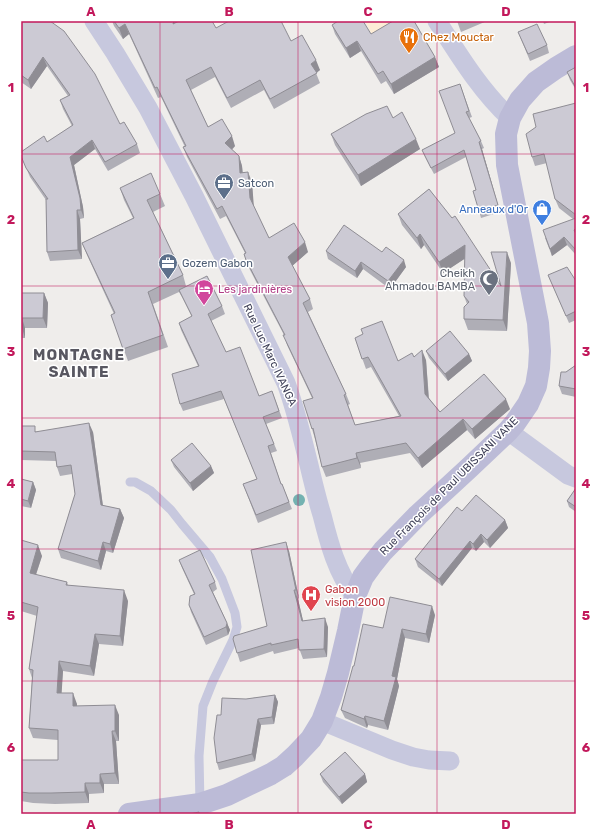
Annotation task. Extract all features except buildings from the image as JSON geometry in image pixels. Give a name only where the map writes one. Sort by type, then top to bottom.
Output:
[{"type":"street","name":"Rue Luc Marc IVANGA","points":[[94,21],[148,108],[194,196],[286,383],[301,430],[330,546],[348,587],[355,596]]},
{"type":"street","points":[[437,21],[478,82],[510,118]]},
{"type":"street","name":"Rue François de Paul UBISSANI VANE","points":[[129,814],[200,804],[227,796],[272,774],[295,756],[311,739],[322,721],[338,673],[355,596],[363,577],[383,551],[418,515],[508,431],[528,404],[536,386],[539,368],[540,351],[538,323],[507,165],[506,134],[510,118],[520,100],[536,82],[576,56]]},
{"type":"street","points":[[508,431],[568,475],[576,478]]},
{"type":"street","points":[[322,721],[412,757],[429,760],[450,761]]},
{"type":"lane","points":[[130,482],[135,482],[151,491],[171,510],[210,557],[222,579],[235,612],[237,627],[233,640],[213,681],[203,706],[199,756],[200,804]]},
{"type":"shaded area","points":[[365,21],[395,21],[372,35]]},
{"type":"place","name":"Chez Mouctar","points":[[409,54]]},
{"type":"place","name":"Satcon","points":[[224,200]]},
{"type":"place","name":"Anneaux d'Or","points":[[542,226]]},
{"type":"place","name":"Gozem Gabon","points":[[168,280]]},
{"type":"place","name":"Cheikh Ahmadou BAMBA","points":[[489,296]]},
{"type":"place","name":"Les jardinières","points":[[204,306]]},
{"type":"place","name":"Gabon vision 2000","points":[[311,612]]},
{"type":"district","name":"MONTAGNE SAINTE","points":[[79,364]]}]
